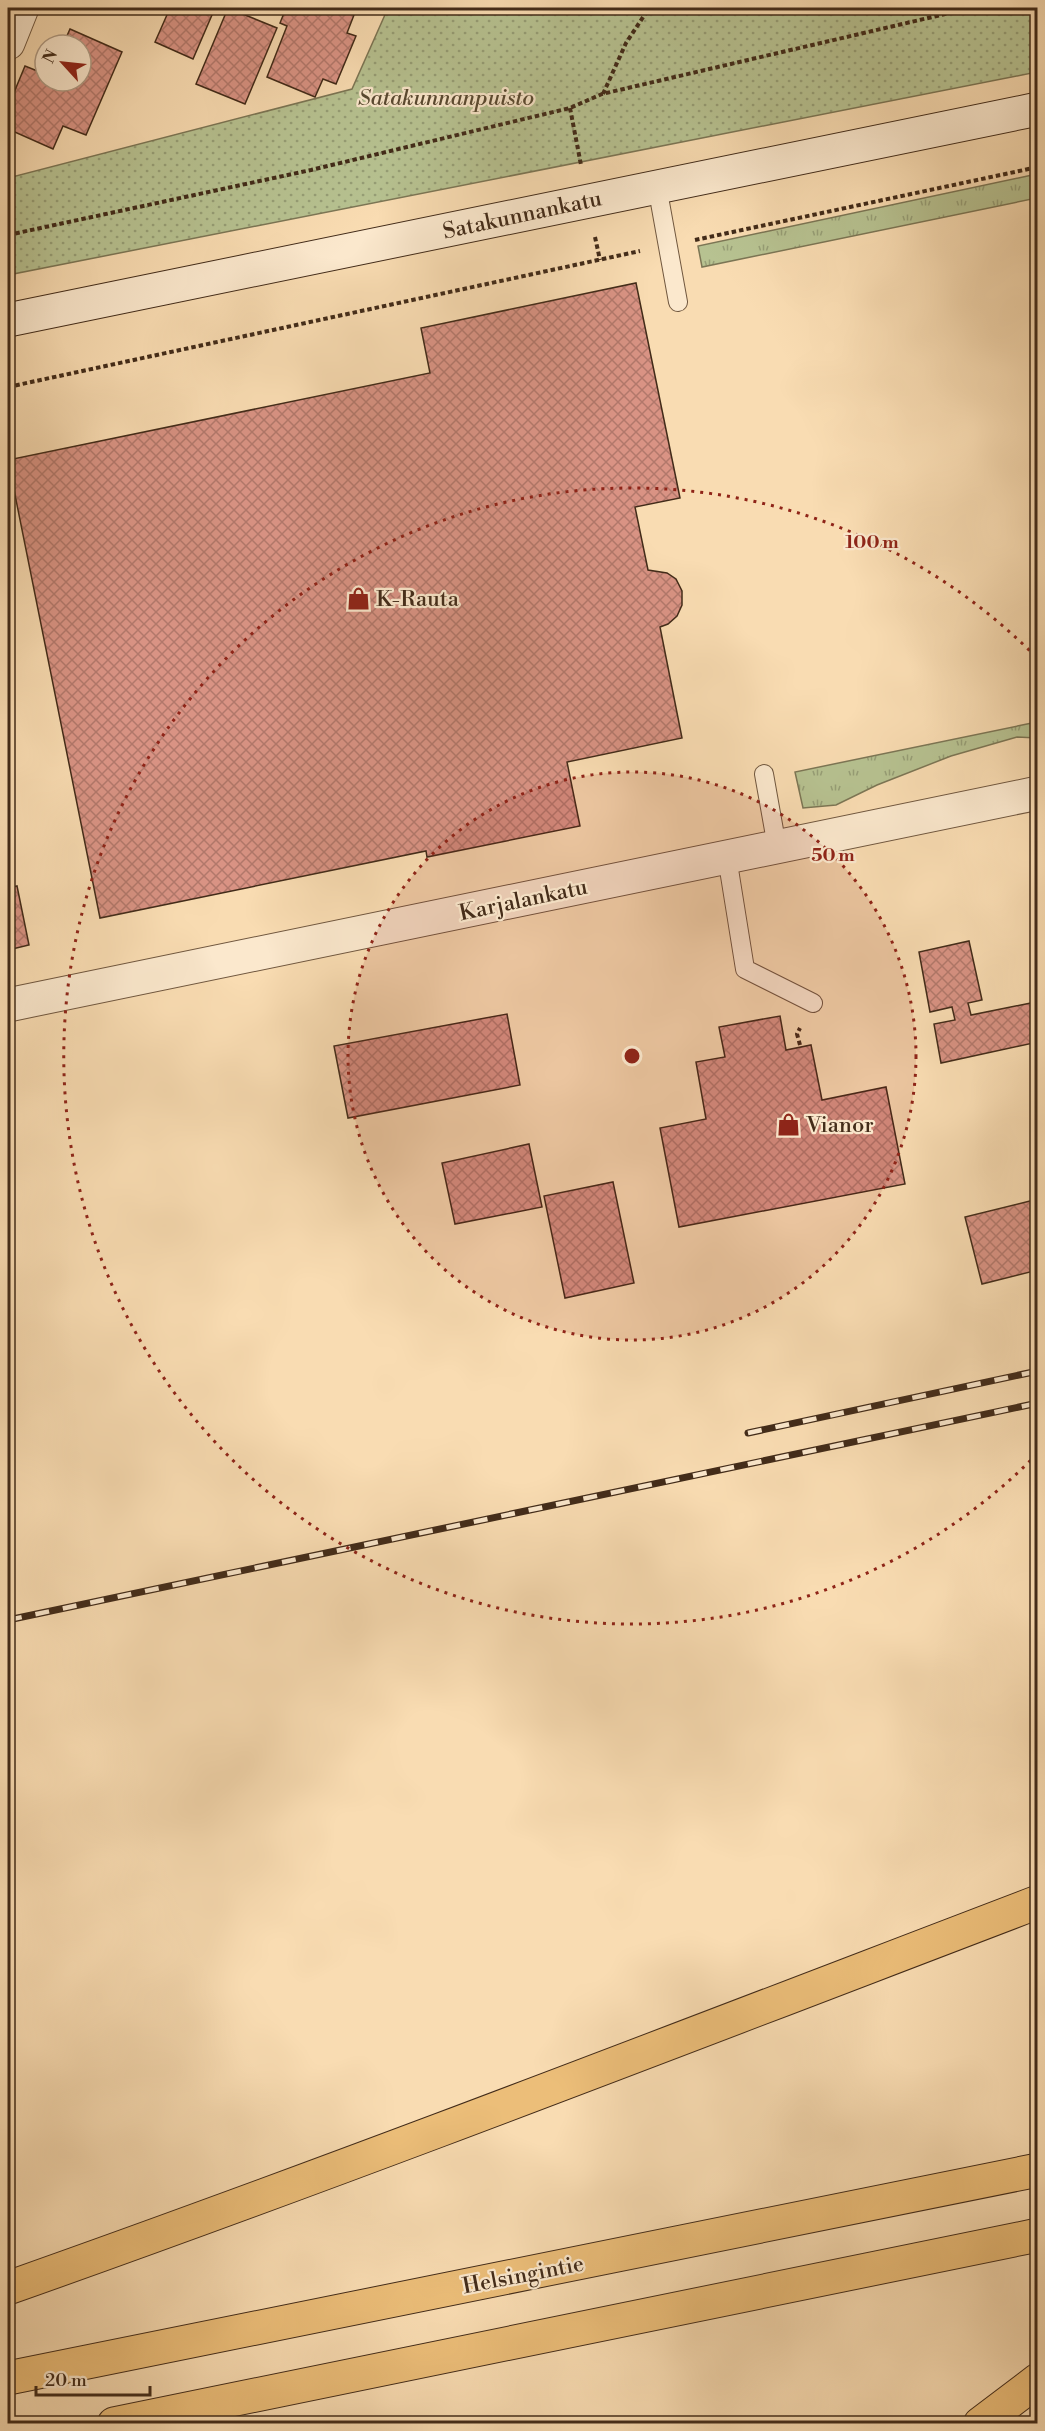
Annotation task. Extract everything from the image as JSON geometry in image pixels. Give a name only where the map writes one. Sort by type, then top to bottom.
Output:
[{"type":"highway","points":[[8,2288],[324,2174],[1038,1902]]},
{"type":"highway","name":"Helsingintie","points":[[8,2378],[1038,2170]]},
{"type":"highway","points":[[114,2424],[1038,2235]]},
{"type":"highway","points":[[980,2424],[1038,2380]]},
{"type":"street","points":[[8,43],[22,8]]},
{"type":"street","name":"Satakunnankatu","points":[[8,320],[1038,109]]},
{"type":"street","name":"Karjalankatu","points":[[8,1005],[1038,793]]},
{"type":"lane","points":[[657,186],[678,302]]},
{"type":"lane","points":[[764,774],[777,846]]},
{"type":"lane","points":[[727,857],[745,969],[813,1002]]},
{"type":"path","points":[[602,94],[626,43],[649,8]]},
{"type":"path","points":[[8,235],[311,170],[570,108],[602,94],[971,8]]},
{"type":"path","points":[[8,387],[1038,167]]},
{"type":"green space","name":"Satakunnanpuisto","points":[[388,8],[1037,8],[1037,72],[8,275],[8,178],[352,89]]},
{"type":"green space","points":[[1037,174],[1037,198],[702,267],[698,246]]},
{"type":"green space","points":[[1037,722],[1037,738],[1017,737],[951,756],[877,785],[836,805],[803,808],[795,772]]},
{"type":"building","points":[[108,8],[127,8],[124,14]]},
{"type":"building","points":[[170,8],[187,10],[188,8],[215,8],[193,59],[155,42]]},
{"type":"building","points":[[228,8],[277,28],[245,104],[196,84]]},
{"type":"building","points":[[286,8],[335,8],[354,15],[347,33],[356,36],[336,84],[323,79],[315,97],[267,77],[287,26],[280,23]]},
{"type":"building","points":[[93,39],[122,52],[86,135],[63,126],[53,149],[8,129],[8,107],[25,66],[33,69],[33,93],[93,93]]},
{"type":"building","name":"K-Rauta","points":[[636,283],[680,498],[635,507],[648,570],[667,573],[676,579],[682,591],[682,605],[677,616],[668,624],[660,627],[682,738],[567,762],[580,826],[427,857],[426,851],[100,918],[8,460],[430,373],[421,328]]},
{"type":"building","points":[[17,886],[29,945],[8,950],[8,888]]},
{"type":"building","points":[[969,941],[982,1000],[968,1003],[971,1015],[1036,1002],[1038,1042],[941,1063],[934,1024],[955,1020],[952,1007],[930,1012],[919,952]]},
{"type":"building","points":[[507,1014],[520,1085],[348,1118],[334,1046]]},
{"type":"building","name":"Vianor","points":[[780,1016],[786,1050],[811,1045],[822,1100],[886,1087],[905,1184],[679,1227],[660,1128],[706,1119],[696,1062],[725,1057],[719,1027]]},
{"type":"building","points":[[529,1144],[542,1207],[455,1224],[442,1163]]},
{"type":"building","points":[[613,1182],[634,1283],[565,1298],[544,1196]]},
{"type":"building","points":[[1038,1199],[1038,1270],[982,1284],[965,1217]]},
{"type":"railway","points":[[748,1433],[1038,1371]]},
{"type":"railway","points":[[8,1620],[1038,1403]]},
{"type":"place","name":"K-Rauta","points":[[358,598]]},
{"type":"place","name":"Vianor","points":[[788,1124]]}]
